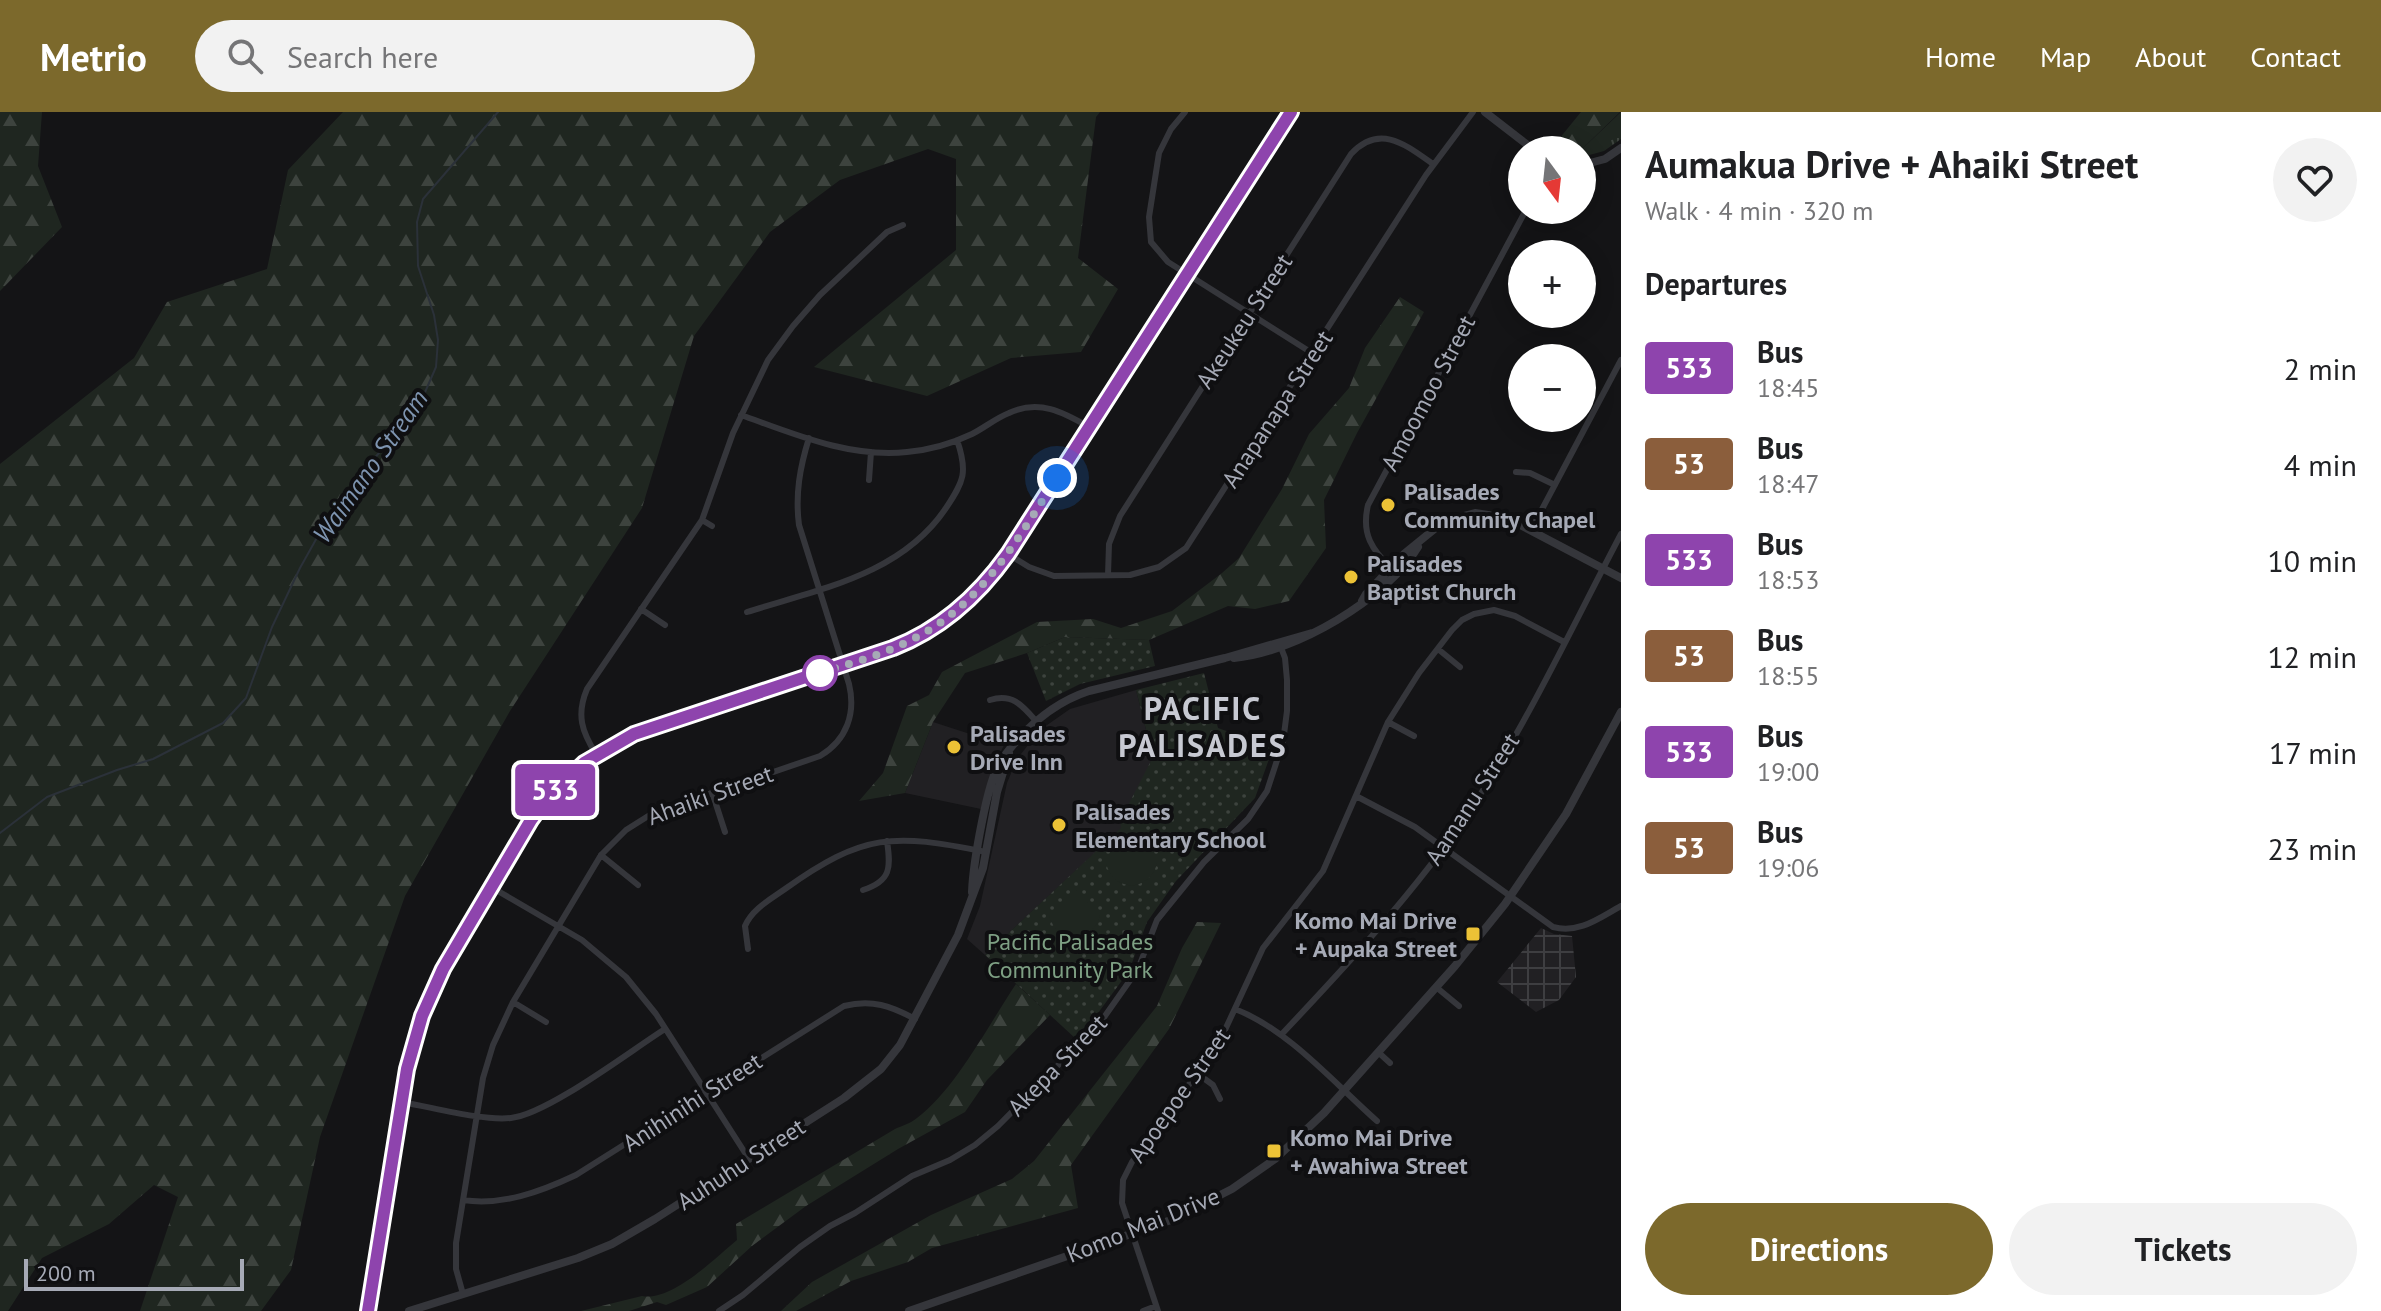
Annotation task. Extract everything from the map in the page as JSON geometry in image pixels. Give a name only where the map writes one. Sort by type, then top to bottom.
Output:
[{"type":"street","points":[[1185,112],[1171,129],[1159,153],[1148,224],[1151,242],[1158,253],[1187,274],[1312,353]]},
{"type":"street","points":[[368,1311],[410,1053],[425,1007],[443,969],[547,798],[596,754],[646,730],[903,644],[944,621],[977,593],[1008,554],[1291,112]]},
{"type":"street","name":"Anapanapa Street","points":[[1008,554],[1047,574],[1108,575],[1150,571],[1186,548],[1433,164],[1473,112]]},
{"type":"street","points":[[1485,112],[1516,136]]},
{"type":"street","name":"Akeukeu Street","points":[[1108,575],[1109,544],[1120,516],[1357,148],[1377,139],[1391,139],[1407,145],[1433,164]]},
{"type":"street","points":[[1596,161],[1621,148]]},
{"type":"street","name":"Amoomoo Street","points":[[1394,571],[1369,543],[1365,522],[1368,505],[1519,224]]},
{"type":"street","points":[[596,754],[582,729],[582,700],[702,520],[741,415],[768,360],[806,310],[887,232],[903,225]]},
{"type":"street","points":[[1531,530],[1621,360]]},
{"type":"street","points":[[741,415],[840,448],[871,452],[907,452],[957,440],[1008,413],[1027,407],[1057,410],[1089,427]]},
{"type":"street","name":"Ahaiki Street","points":[[463,1294],[454,1261],[477,1115],[493,1045],[513,1002],[601,855],[641,819],[666,807],[809,761],[835,745],[845,731],[852,705],[843,665],[801,536],[797,513],[799,475],[809,438]]},
{"type":"street","points":[[747,612],[882,566],[926,534],[962,481],[964,461],[957,440]]},
{"type":"street","points":[[869,480],[871,452]]},
{"type":"street","points":[[1516,472],[1530,473],[1555,485]]},
{"type":"street","name":"Auhuhu Street","points":[[409,1311],[578,1258],[612,1244],[866,1082],[890,1059],[915,1019],[958,935],[978,887],[982,851],[1009,753],[1036,721],[1062,703],[1089,691],[1279,646],[1312,633],[1371,598],[1394,571],[1411,559],[1421,542],[1443,524],[1475,513],[1497,515],[1531,530],[1621,578]]},
{"type":"street","points":[[702,520],[712,526]]},
{"type":"street","name":"Aamanu Street","points":[[1281,1035],[1384,920],[1443,847],[1504,755],[1621,534]]},
{"type":"street","points":[[641,609],[665,625]]},
{"type":"street","name":"Apoepoe Street","points":[[1157,1309],[1122,1203],[1123,1180],[1132,1162],[1218,1045],[1263,948],[1323,871],[1388,722],[1405,693],[1462,620],[1487,611],[1508,613],[1564,642]]},
{"type":"street","name":"Akepa Street","points":[[719,1311],[830,1226],[912,1176],[950,1160],[975,1145],[998,1126],[1100,1023],[1138,969],[1157,920],[1204,862],[1248,819],[1267,791],[1285,732],[1286,673],[1279,646]]},
{"type":"street","points":[[1438,649],[1460,667]]},
{"type":"street","points":[[990,700],[1011,698],[1036,721]]},
{"type":"street","name":"Komo Mai Drive","points":[[909,1311],[1191,1211],[1257,1173],[1300,1138],[1436,987],[1511,897],[1566,814],[1621,712]]},
{"type":"street","points":[[1388,722],[1414,736]]},
{"type":"street","points":[[712,792],[725,832]]},
{"type":"street","points":[[1356,796],[1405,820],[1548,924],[1567,929],[1588,924],[1621,906]]},
{"type":"street","points":[[748,949],[745,926],[759,908],[833,857],[861,846],[887,841],[923,840],[982,851]]},
{"type":"street","points":[[863,890],[880,885],[885,879],[889,866],[887,841]]},
{"type":"street","points":[[601,855],[638,885]]},
{"type":"street","points":[[491,887],[582,940],[616,967],[639,992],[665,1029],[749,1159]]},
{"type":"street","points":[[1436,987],[1459,1006]]},
{"type":"street","points":[[513,1002],[546,1022]]},
{"type":"street","name":"Anihinihi Street","points":[[463,1200],[499,1202],[564,1181],[844,1006],[882,1004],[915,1019]]},
{"type":"street","points":[[1235,1009],[1281,1035],[1377,1121]]},
{"type":"street","points":[[401,1102],[513,1118],[537,1111],[665,1029]]},
{"type":"street","points":[[1378,1052],[1390,1063]]},
{"type":"street","points":[[1198,1074],[1213,1085],[1220,1099]]},
{"type":"street","points":[[1143,1311],[1157,1309]]},
{"type":"shaded area","name":"Palisades Elementary School","points":[[1136,690],[1153,757],[1122,828],[985,955],[967,939],[980,906],[1007,783],[1017,759],[1040,730],[1070,709]]},
{"type":"shaded area","points":[[933,722],[1004,745],[993,768],[981,809],[905,793]]},
{"type":"shaded area","points":[[1541,928],[1554,934],[1572,936],[1576,977],[1559,1000],[1536,1012],[1497,982]]},
{"type":"green space","points":[[0,112],[42,112],[38,166],[62,227],[0,291]]},
{"type":"green space","points":[[343,112],[1100,112],[1096,117],[1078,258],[1118,289],[1081,352],[1011,358],[927,396],[814,367],[956,250],[956,159],[928,149],[840,180],[770,232],[694,336],[642,508],[510,711],[405,896],[320,1137],[291,1270],[261,1311],[140,1311],[178,1197],[154,1185],[109,1224],[42,1258],[8,1311],[0,1311],[0,464],[134,358],[167,302],[267,269],[288,170]]},
{"type":"green space","points":[[1581,112],[1620,112],[1595,136],[1561,136]]},
{"type":"green space","points":[[1621,112],[1621,139],[1596,153],[1596,136]]},
{"type":"green space","points":[[1400,297],[1424,312],[1324,500],[1326,548],[1289,601],[1255,609],[1228,606],[1149,640],[1065,637],[965,673],[933,722],[905,793],[859,801],[883,773],[907,706],[929,695],[942,672],[1037,622],[1093,619],[1121,628],[1172,611],[1239,558],[1282,489],[1309,434],[1349,388],[1365,348]]},
{"type":"green space","points":[[1065,637],[1149,640],[1155,666],[1080,684],[1046,701],[1027,653]]},
{"type":"green space","name":"Pacific Palisades Community Park","points":[[1204,673],[1218,728],[1273,748],[1255,798],[1176,881],[1147,922],[1129,971],[1075,1038],[985,955],[1121,828],[1120,821],[1153,757],[1136,690]]},
{"type":"green space","points":[[1133,838],[1157,864],[1146,880],[1139,884],[1123,884],[1110,873],[1106,863]]},
{"type":"green space","points":[[1076,890],[1100,916],[1089,932],[1082,936],[1066,936],[1053,925],[1049,915]]},
{"type":"green space","points":[[1197,922],[1221,923],[1169,1029],[1071,1165],[1078,1208],[932,1248],[908,1262],[851,1281],[796,1311],[781,1311],[812,1282],[931,1215],[1012,1179],[1034,1161],[1157,1006]]},
{"type":"green space","points":[[1016,984],[1050,1015],[987,1080],[965,1112],[806,1206],[752,1246],[707,1287],[666,1305],[657,1302],[629,1311],[581,1311],[642,1296],[654,1296],[679,1286],[737,1240],[736,1224],[917,1118],[958,1074]]},
{"type":"waterway","name":"Waimano Stream","points":[[0,833],[47,797],[153,759],[223,723],[246,698],[272,627],[319,534],[373,460],[419,406],[436,367],[438,340],[434,315],[418,266],[417,222],[423,199],[498,112]]},
{"type":"bus line","name":"533","points":[[368,1311],[407,1069],[422,1016],[443,969],[539,809],[574,771],[625,738],[893,648],[933,629],[968,601],[986,584],[1008,554],[1291,112]]},
{"type":"place","name":"Palisades Community Chapel","points":[[1388,505]]},
{"type":"place","name":"Palisades Baptist Church","points":[[1351,577]]},
{"type":"place","name":"Palisades Drive Inn","points":[[954,747]]},
{"type":"place","name":"Palisades Elementary School","points":[[1059,825]]},
{"type":"place","name":"Komo Mai Drive + Aupaka Street","points":[[1473,934]]},
{"type":"place","name":"Komo Mai Drive + Awahiwa Street","points":[[1274,1151]]},
{"type":"district","name":"PACIFIC PALISADES","points":[[1203,726]]},
{"type":"route","points":[[820,673],[807,677],[903,644],[933,629],[957,611],[999,568],[1057,478]]}]
